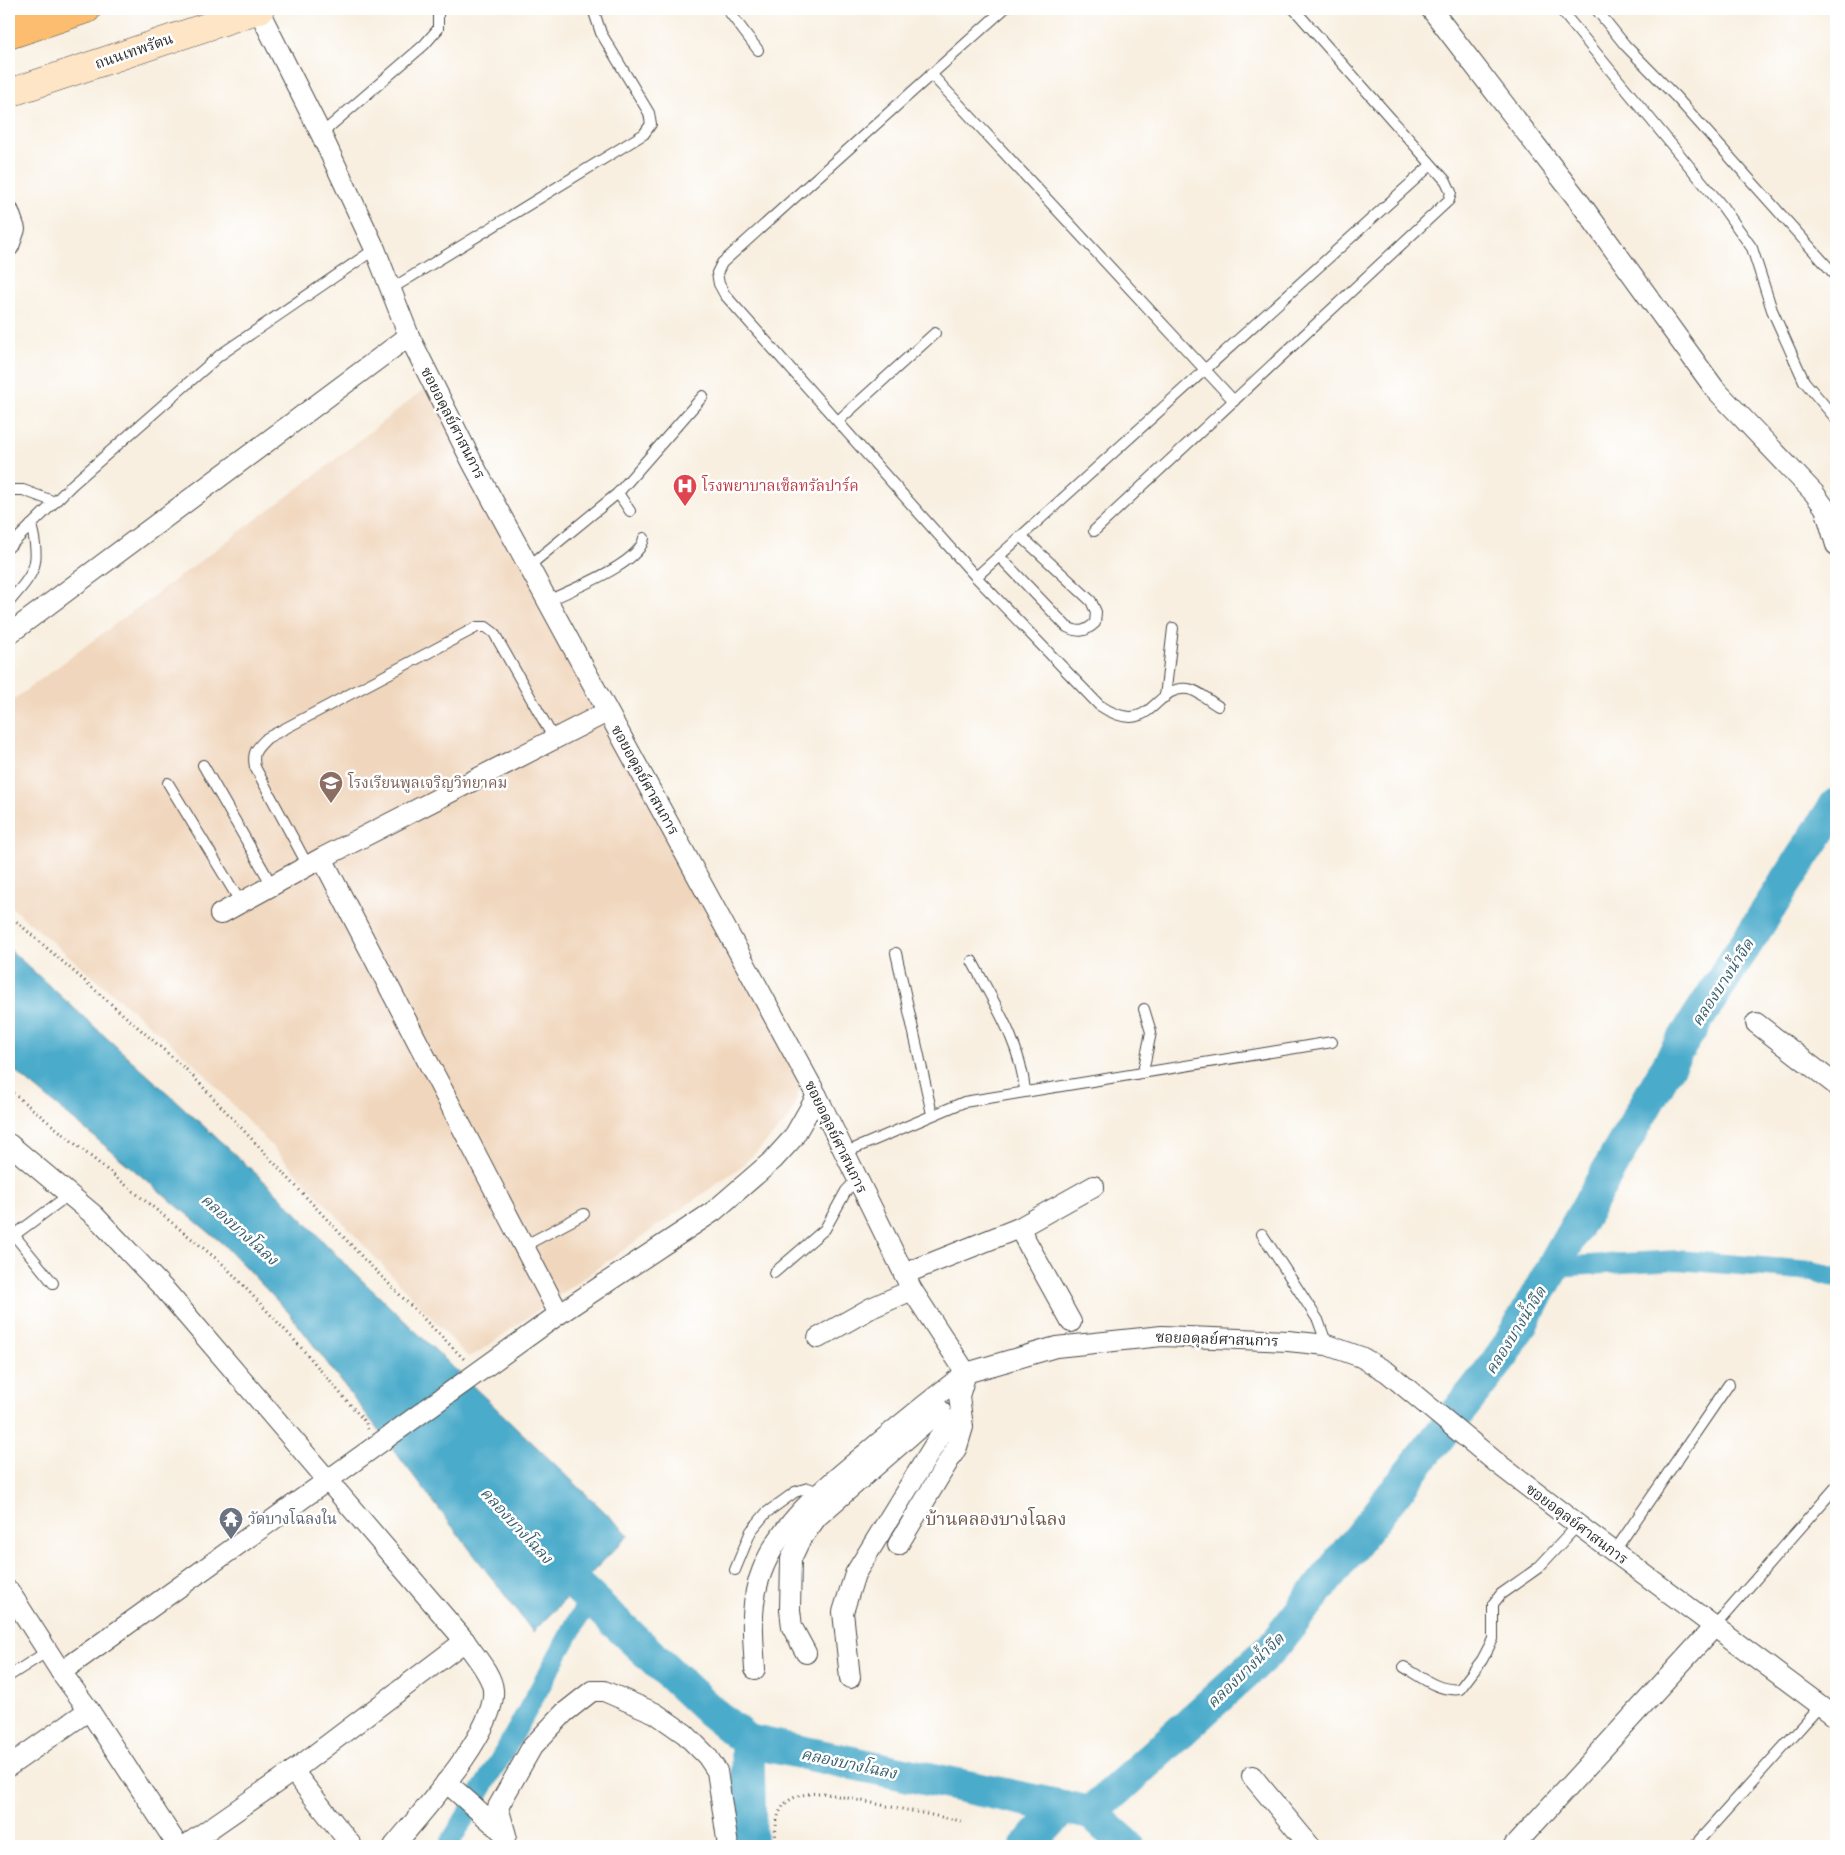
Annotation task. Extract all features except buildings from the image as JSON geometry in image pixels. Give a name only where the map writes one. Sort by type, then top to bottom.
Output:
[{"type":"highway","points":[[9,14],[25,9]]},
{"type":"highway","points":[[9,35],[87,9]]},
{"type":"main road","name":"ถนนเทพรัตน","points":[[9,93],[259,9]]},
{"type":"street","name":"ซอยอดุลย์ศาสนการ","points":[[259,9],[375,249],[409,336],[473,464],[817,1096],[908,1282],[966,1373],[1056,1347],[1162,1336],[1288,1341],[1327,1345],[1361,1357],[1387,1372],[1497,1463],[1714,1627],[1829,1711]]},
{"type":"street","points":[[1431,9],[1578,200],[1715,389],[1814,492],[1826,508],[1836,545]]},
{"type":"street","points":[[9,212],[14,230],[9,246]]},
{"type":"street","points":[[9,634],[409,336]]},
{"type":"street","points":[[220,914],[273,887],[315,862],[607,712]]},
{"type":"street","points":[[315,862],[524,1246],[559,1314]]},
{"type":"street","points":[[1756,1023],[1836,1085]]},
{"type":"street","points":[[61,1672],[559,1314],[714,1211],[773,1160],[793,1138],[817,1096]]},
{"type":"street","points":[[9,1144],[95,1216],[166,1291],[465,1641],[493,1688],[490,1715],[446,1782],[394,1846]]},
{"type":"street","points":[[818,1338],[871,1308],[908,1282],[1019,1228],[1094,1186]]},
{"type":"street","points":[[1019,1228],[1071,1322]]},
{"type":"street","points":[[898,1545],[957,1447],[963,1427],[959,1396],[966,1373]]},
{"type":"street","points":[[755,1669],[752,1608],[761,1572],[773,1546],[821,1492],[914,1413],[966,1373]]},
{"type":"street","points":[[806,1653],[792,1627],[790,1610],[791,1559],[800,1542],[817,1518],[940,1410],[959,1396]]},
{"type":"street","points":[[850,1678],[844,1612],[855,1574],[944,1431],[945,1425],[940,1410]]},
{"type":"street","points":[[9,1591],[178,1846]]},
{"type":"street","points":[[1514,1846],[1714,1627]]},
{"type":"street","points":[[185,1846],[293,1771],[465,1641]]},
{"type":"street","points":[[501,1837],[498,1807],[532,1747],[564,1713],[592,1691],[604,1690],[655,1713],[685,1734],[707,1756],[717,1771],[728,1846]]},
{"type":"street","points":[[9,1766],[89,1710]]},
{"type":"street","points":[[293,1771],[352,1846]]},
{"type":"street","points":[[1252,1776],[1310,1846]]},
{"type":"street","points":[[446,1782],[501,1837]]},
{"type":"lane","points":[[321,134],[424,45],[438,29],[438,9]]},
{"type":"lane","points":[[391,289],[644,134],[650,124],[649,114],[601,33],[593,9]]},
{"type":"lane","points":[[726,9],[758,50]]},
{"type":"lane","points":[[1004,9],[722,263],[717,274],[719,284],[726,295],[976,577],[1098,705],[1113,715],[1123,718],[1136,716],[1150,710],[1165,697],[1187,689],[1194,690],[1218,706]]},
{"type":"lane","points":[[1094,531],[1449,200],[1451,192],[1446,181],[1294,9]]},
{"type":"lane","points":[[1560,9],[1722,206],[1752,248],[1772,310],[1804,381],[1836,419]]},
{"type":"lane","points":[[1596,9],[1625,45],[1676,97],[1836,276]]},
{"type":"lane","points":[[932,74],[1234,401]]},
{"type":"lane","points":[[976,577],[1431,165]]},
{"type":"lane","points":[[9,547],[55,502],[220,355],[375,249]]},
{"type":"lane","points":[[838,421],[936,333]]},
{"type":"lane","points":[[529,566],[618,493],[639,466],[703,396]]},
{"type":"lane","points":[[9,490],[23,490],[55,502]]},
{"type":"lane","points":[[618,493],[630,511]]},
{"type":"lane","points":[[9,602],[30,578],[35,564],[36,543],[31,525]]},
{"type":"lane","points":[[999,556],[1067,627],[1076,631],[1086,630],[1095,623],[1096,612],[1091,601],[1021,536]]},
{"type":"lane","points":[[548,601],[626,562],[643,546],[644,538]]},
{"type":"lane","points":[[315,862],[255,768],[252,755],[254,750],[267,738],[477,627],[486,627],[494,633],[554,739]]},
{"type":"lane","points":[[1165,697],[1173,628]]},
{"type":"lane","points":[[203,765],[273,887]]},
{"type":"lane","points":[[168,783],[240,903]]},
{"type":"lane","points":[[896,952],[932,1114]]},
{"type":"lane","points":[[972,961],[1015,1043],[1023,1066],[1026,1090]]},
{"type":"lane","points":[[1144,1009],[1151,1032],[1144,1072]]},
{"type":"lane","points":[[844,1152],[964,1102],[1026,1090],[1332,1042]]},
{"type":"lane","points":[[774,1273],[825,1229],[846,1191],[857,1179]]},
{"type":"lane","points":[[53,1283],[11,1237],[70,1194]]},
{"type":"lane","points":[[524,1246],[584,1214]]},
{"type":"lane","points":[[1262,1234],[1318,1320],[1327,1345]]},
{"type":"lane","points":[[1614,1552],[1730,1384]]},
{"type":"lane","points":[[1714,1627],[1836,1487]]},
{"type":"lane","points":[[735,1570],[751,1531],[766,1513],[795,1492],[808,1488],[821,1492]]},
{"type":"lane","points":[[1404,1667],[1437,1686],[1450,1690],[1460,1688],[1482,1660],[1493,1639],[1493,1604],[1501,1594],[1538,1568],[1578,1525]]},
{"type":"lane","points":[[9,1676],[48,1651]]},
{"type":"lane","points":[[1694,1846],[1829,1711]]},
{"type":"path","points":[[9,915],[188,1071],[365,1260],[465,1360],[483,1368]]},
{"type":"path","points":[[9,1090],[224,1265],[298,1344],[366,1423],[374,1448]]},
{"type":"path","points":[[776,1846],[774,1824],[786,1801],[804,1793],[823,1793],[961,1821]]},
{"type":"shaded area","name":"โรงเรียนพูลเจริญวิทยาคม","points":[[429,385],[803,1076],[795,1107],[789,1119],[742,1166],[479,1352],[468,1357],[194,1063],[9,905],[9,703],[312,478]]},
{"type":"water","points":[[9,949],[274,1190],[346,1265],[629,1535],[533,1632],[289,1313],[223,1244],[9,1066]]},
{"type":"waterway","name":"คลองบางน้ำจืด","points":[[1091,1813],[1272,1648],[1503,1355],[1677,1050],[1836,805]]},
{"type":"waterway","points":[[1553,1267],[1678,1260],[1813,1271],[1836,1278]]},
{"type":"waterway","name":"คลองบางโฉลง","points":[[544,1555],[710,1711],[747,1741],[1091,1813],[1128,1846]]},
{"type":"waterway","points":[[448,1846],[507,1747],[589,1599]]},
{"type":"waterway","points":[[747,1741],[750,1846]]},
{"type":"waterway","points":[[1027,1846],[1064,1807]]},
{"type":"place","name":"โรงพยาบาลเซ็ลทรัลปาร์ค","points":[[685,507]]},
{"type":"place","name":"โรงเรียนพูลเจริญวิทยาคม","points":[[331,804]]},
{"type":"place","name":"วัดบางโฉลงใน","points":[[231,1540]]},
{"type":"district","name":"บ้านคลองบางโฉลง","points":[[996,1519]]}]
